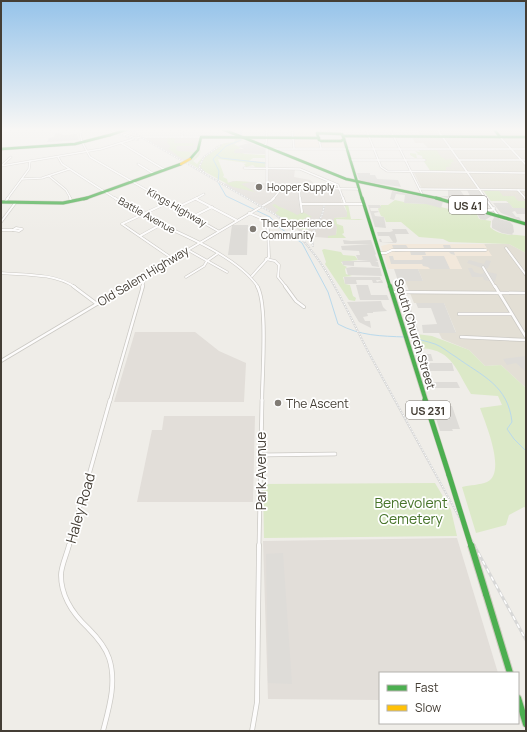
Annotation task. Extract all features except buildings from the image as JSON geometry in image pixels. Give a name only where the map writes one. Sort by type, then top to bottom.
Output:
[{"type":"main road","points":[[3,202],[71,202],[84,200],[183,163]]},
{"type":"main road","name":"US 41","points":[[305,163],[334,175],[357,182],[422,194],[486,210],[526,224]]},
{"type":"main road","name":"South Church Street","points":[[351,163],[510,672]]},
{"type":"main road","points":[[519,701],[526,724]]},
{"type":"street","points":[[1,166],[17,163]]},
{"type":"street","points":[[3,202],[30,169],[30,163]]},
{"type":"street","name":"Battle Avenue","points":[[62,163],[142,214],[198,244]]},
{"type":"street","name":"Kings Highway","points":[[100,163],[218,231]]},
{"type":"street","points":[[154,163],[165,170]]},
{"type":"street","points":[[267,163],[267,188],[359,189]]},
{"type":"street","points":[[379,163],[385,171],[394,173],[526,173]]},
{"type":"street","points":[[408,163],[422,194]]},
{"type":"street","points":[[461,163],[498,214]]},
{"type":"street","points":[[138,164],[154,174]]},
{"type":"street","points":[[244,168],[300,169],[336,183],[341,188],[345,204]]},
{"type":"street","points":[[22,179],[42,178],[69,169]]},
{"type":"street","points":[[49,176],[68,192],[71,196],[71,202]]},
{"type":"street","name":"Old Salem Highway","points":[[1,361],[236,220],[271,201],[282,188]]},
{"type":"street","points":[[299,188],[302,212]]},
{"type":"street","points":[[420,189],[526,190]]},
{"type":"street","points":[[518,190],[526,199]]},
{"type":"street","points":[[178,207],[204,194]]},
{"type":"street","points":[[196,199],[236,220]]},
{"type":"street","points":[[1,222],[16,202]]},
{"type":"street","points":[[169,202],[123,223],[124,226],[172,259]]},
{"type":"street","points":[[301,204],[364,204]]},
{"type":"street","points":[[194,216],[212,207]]},
{"type":"street","points":[[486,210],[492,210],[494,208]]},
{"type":"street","points":[[249,213],[265,220],[267,223],[269,257],[252,276]]},
{"type":"street","points":[[139,236],[161,225]]},
{"type":"street","points":[[1,230],[13,230]]},
{"type":"street","name":"Park Avenue","points":[[198,244],[235,264],[252,276],[261,292],[263,315],[257,702],[252,731]]},
{"type":"street","points":[[506,248],[526,274]]},
{"type":"street","points":[[188,250],[227,272]]},
{"type":"street","points":[[380,253],[386,253],[392,250],[486,250]]},
{"type":"street","points":[[186,277],[204,266],[207,261],[217,254]]},
{"type":"street","points":[[266,259],[275,261],[279,265],[278,277],[296,301],[304,307]]},
{"type":"street","points":[[483,267],[526,339]]},
{"type":"street","points":[[1,273],[62,280],[76,288],[97,304]]},
{"type":"street","name":"Haley Road","points":[[103,731],[112,692],[112,676],[109,657],[100,642],[71,609],[64,594],[61,574],[146,274]]},
{"type":"street","points":[[392,292],[526,293]]},
{"type":"street","points":[[459,314],[512,314]]},
{"type":"street","points":[[461,337],[526,339]]},
{"type":"street","points":[[261,455],[335,454]]},
{"type":"shaded area","points":[[426,163],[526,163],[526,208],[506,201],[491,201],[482,189],[422,189],[414,173],[432,173]]},
{"type":"shaded area","points":[[268,169],[295,169],[294,177],[310,180],[320,188],[338,188],[342,203],[347,212],[347,217],[334,218],[337,227],[336,236],[328,236],[328,238],[304,236],[296,228],[275,213],[224,184],[233,181],[268,183]]},
{"type":"shaded area","points":[[357,173],[370,173],[370,175],[375,175],[377,179],[398,180],[401,187],[362,181],[359,179]]},
{"type":"shaded area","points":[[448,190],[460,190],[465,197],[471,198],[467,190],[479,190],[490,205],[483,206],[484,207],[462,201],[462,199],[460,201],[440,196],[448,196]]},
{"type":"shaded area","points":[[392,191],[450,202],[493,215],[485,220],[480,219],[475,210],[456,207],[443,202],[441,208],[426,204],[404,203],[405,195],[396,194],[394,200],[390,199]]},
{"type":"shaded area","points":[[493,203],[509,203],[513,208],[526,208],[526,214],[517,214],[515,211],[512,212],[522,221],[501,213]]},
{"type":"shaded area","points":[[368,205],[380,205],[381,208],[370,208],[371,211],[379,212],[374,213],[375,216],[384,217],[386,228],[375,227]]},
{"type":"shaded area","points":[[495,216],[499,217],[499,219],[510,222],[513,225],[513,235],[502,233],[492,228],[492,221]]},
{"type":"shaded area","points":[[232,225],[248,225],[247,255],[228,255]]},
{"type":"shaded area","points":[[392,229],[406,229],[409,234],[395,234],[397,241],[396,243],[380,242],[379,239],[381,239],[382,242],[393,242],[389,236],[378,236],[377,232],[390,232],[393,231]]},
{"type":"shaded area","points":[[343,240],[371,240],[378,261],[375,261],[378,262],[379,267],[372,266],[370,262],[354,262],[354,266],[343,265],[342,261],[369,261],[358,260],[356,255],[360,255],[359,251],[342,250],[341,246],[371,244],[344,244]]},
{"type":"shaded area","points":[[389,244],[484,244],[492,256],[456,256],[462,269],[388,269],[381,246]]},
{"type":"shaded area","points":[[484,244],[509,244],[526,253],[526,388],[501,365],[485,366],[469,350],[442,339],[439,333],[456,332],[444,303],[414,303],[405,281],[423,281],[418,269],[462,269],[455,256],[491,256]]},
{"type":"shaded area","points":[[392,245],[406,245],[408,248],[444,248],[443,245],[450,245],[451,248],[484,248],[486,252],[454,252],[455,255],[449,252],[425,252],[426,255],[411,255],[410,251],[395,252]]},
{"type":"shaded area","points":[[389,256],[393,256],[394,260],[421,260],[423,259],[422,256],[444,256],[450,269],[430,269],[422,264],[391,264]]},
{"type":"shaded area","points":[[469,260],[484,264],[486,260],[491,261],[486,269],[488,272],[497,274],[495,282],[484,280],[483,277],[472,277],[468,268],[472,268],[474,272],[481,274],[484,273],[482,268],[467,263]]},
{"type":"shaded area","points":[[346,268],[380,268],[382,276],[348,275]]},
{"type":"shaded area","points":[[394,269],[418,269],[423,281],[398,281]]},
{"type":"shaded area","points":[[344,277],[380,277],[381,280],[376,280],[377,282],[382,280],[383,283],[373,283],[372,280],[356,280],[357,284],[345,284]]},
{"type":"shaded area","points":[[356,285],[368,285],[371,295],[387,295],[389,300],[360,300]]},
{"type":"shaded area","points":[[381,301],[383,307],[387,311],[367,313],[368,316],[363,317],[365,321],[370,321],[371,328],[359,322],[347,302]]},
{"type":"shaded area","points":[[416,303],[444,303],[456,333],[423,333],[422,325],[437,324],[431,308],[418,308]]},
{"type":"shaded area","points":[[410,306],[419,331],[411,330],[404,309]]},
{"type":"shaded area","points":[[135,332],[195,332],[219,351],[246,363],[244,402],[114,402]]},
{"type":"shaded area","points":[[418,354],[431,354],[433,361],[425,361],[427,363],[452,363],[454,371],[423,371]]},
{"type":"shaded area","points":[[526,356],[526,372],[516,363],[507,365],[503,359]]},
{"type":"shaded area","points":[[431,382],[457,382],[460,388],[433,388]]},
{"type":"shaded area","points":[[432,406],[452,406],[460,429],[452,429],[453,431],[440,431]]},
{"type":"shaded area","points":[[164,416],[255,416],[253,502],[137,502],[152,430],[162,430]]},
{"type":"shaded area","points":[[457,538],[498,672],[379,672],[379,700],[268,699],[263,541]]},
{"type":"shaded area","points":[[283,553],[292,684],[268,683],[266,554]]},
{"type":"green space","points":[[189,163],[220,163],[224,175],[223,177],[227,179],[228,183],[236,181],[250,182],[241,184],[255,192],[233,187]]},
{"type":"green space","points":[[265,163],[265,167],[255,167],[253,165],[246,167],[244,164]]},
{"type":"green space","points":[[425,163],[452,163],[447,165],[453,166],[446,167],[446,172],[431,172]]},
{"type":"green space","points":[[483,190],[499,191],[503,196],[514,196],[518,201],[526,201],[526,208],[513,208],[507,201],[491,201]]},
{"type":"green space","points":[[395,200],[404,203],[430,204],[471,215],[468,208],[475,210],[479,219],[491,221],[490,227],[494,230],[503,234],[526,236],[526,253],[509,244],[449,242],[443,239],[419,237],[401,222],[386,222],[384,217],[381,216],[378,209],[381,205],[388,205]]},
{"type":"green space","points":[[275,204],[297,215],[303,212],[312,217],[304,218],[307,229],[310,232],[296,227],[275,213],[279,210],[272,205]]},
{"type":"green space","points":[[344,204],[348,204],[351,219],[364,219],[359,220],[336,219],[337,224],[343,226],[344,233],[342,234],[346,238],[328,238],[328,236],[336,235],[337,227],[334,223],[334,218],[347,217]]},
{"type":"green space","points":[[324,249],[341,252],[343,255],[355,256],[358,260],[341,262],[347,267],[345,269],[346,274],[352,276],[343,277],[345,284],[350,285],[353,296],[356,298],[355,301],[349,300],[325,264],[326,262],[322,250]]},
{"type":"green space","points":[[409,333],[432,336],[469,350],[485,366],[501,365],[526,388],[526,508],[524,507],[509,515],[506,525],[476,533],[462,487],[484,483],[493,477],[495,458],[493,447],[480,408],[502,405],[498,396],[471,394],[450,360],[436,351],[414,348]]},
{"type":"green space","name":"Benevolent Cemetery","points":[[435,483],[451,510],[457,536],[264,538],[263,484]]},
{"type":"waterway","points":[[215,163],[219,171],[218,182],[226,196],[270,217],[280,228],[302,243],[328,292],[338,324],[363,333],[379,336],[405,337]]},
{"type":"waterway","points":[[408,337],[432,343],[441,347],[492,383],[499,390],[510,409],[512,422],[507,429],[514,439],[526,451]]},
{"type":"railway","points":[[186,163],[276,215],[308,246],[331,279],[370,355],[475,546]]},
{"type":"railway","points":[[201,163],[199,167],[204,172]]},
{"type":"railway","points":[[313,246],[312,235],[321,217],[324,206]]},
{"type":"railway","points":[[474,545],[526,640]]},
{"type":"traffic: fast","points":[[307,163],[346,179],[448,200],[526,224]]},
{"type":"traffic: fast","points":[[351,163],[357,182]]},
{"type":"traffic: fast","points":[[1,202],[63,203],[77,201],[181,164]]},
{"type":"traffic: fast","points":[[357,182],[449,475]]},
{"type":"traffic: fast","points":[[449,475],[486,594]]},
{"type":"traffic: fast","points":[[486,594],[510,672]]},
{"type":"traffic: fast","points":[[519,701],[526,724]]},
{"type":"place","name":"Hooper Supply","points":[[259,187]]},
{"type":"place","name":"The Experience Community","points":[[253,229]]},
{"type":"place","name":"The Ascent","points":[[278,403]]}]
